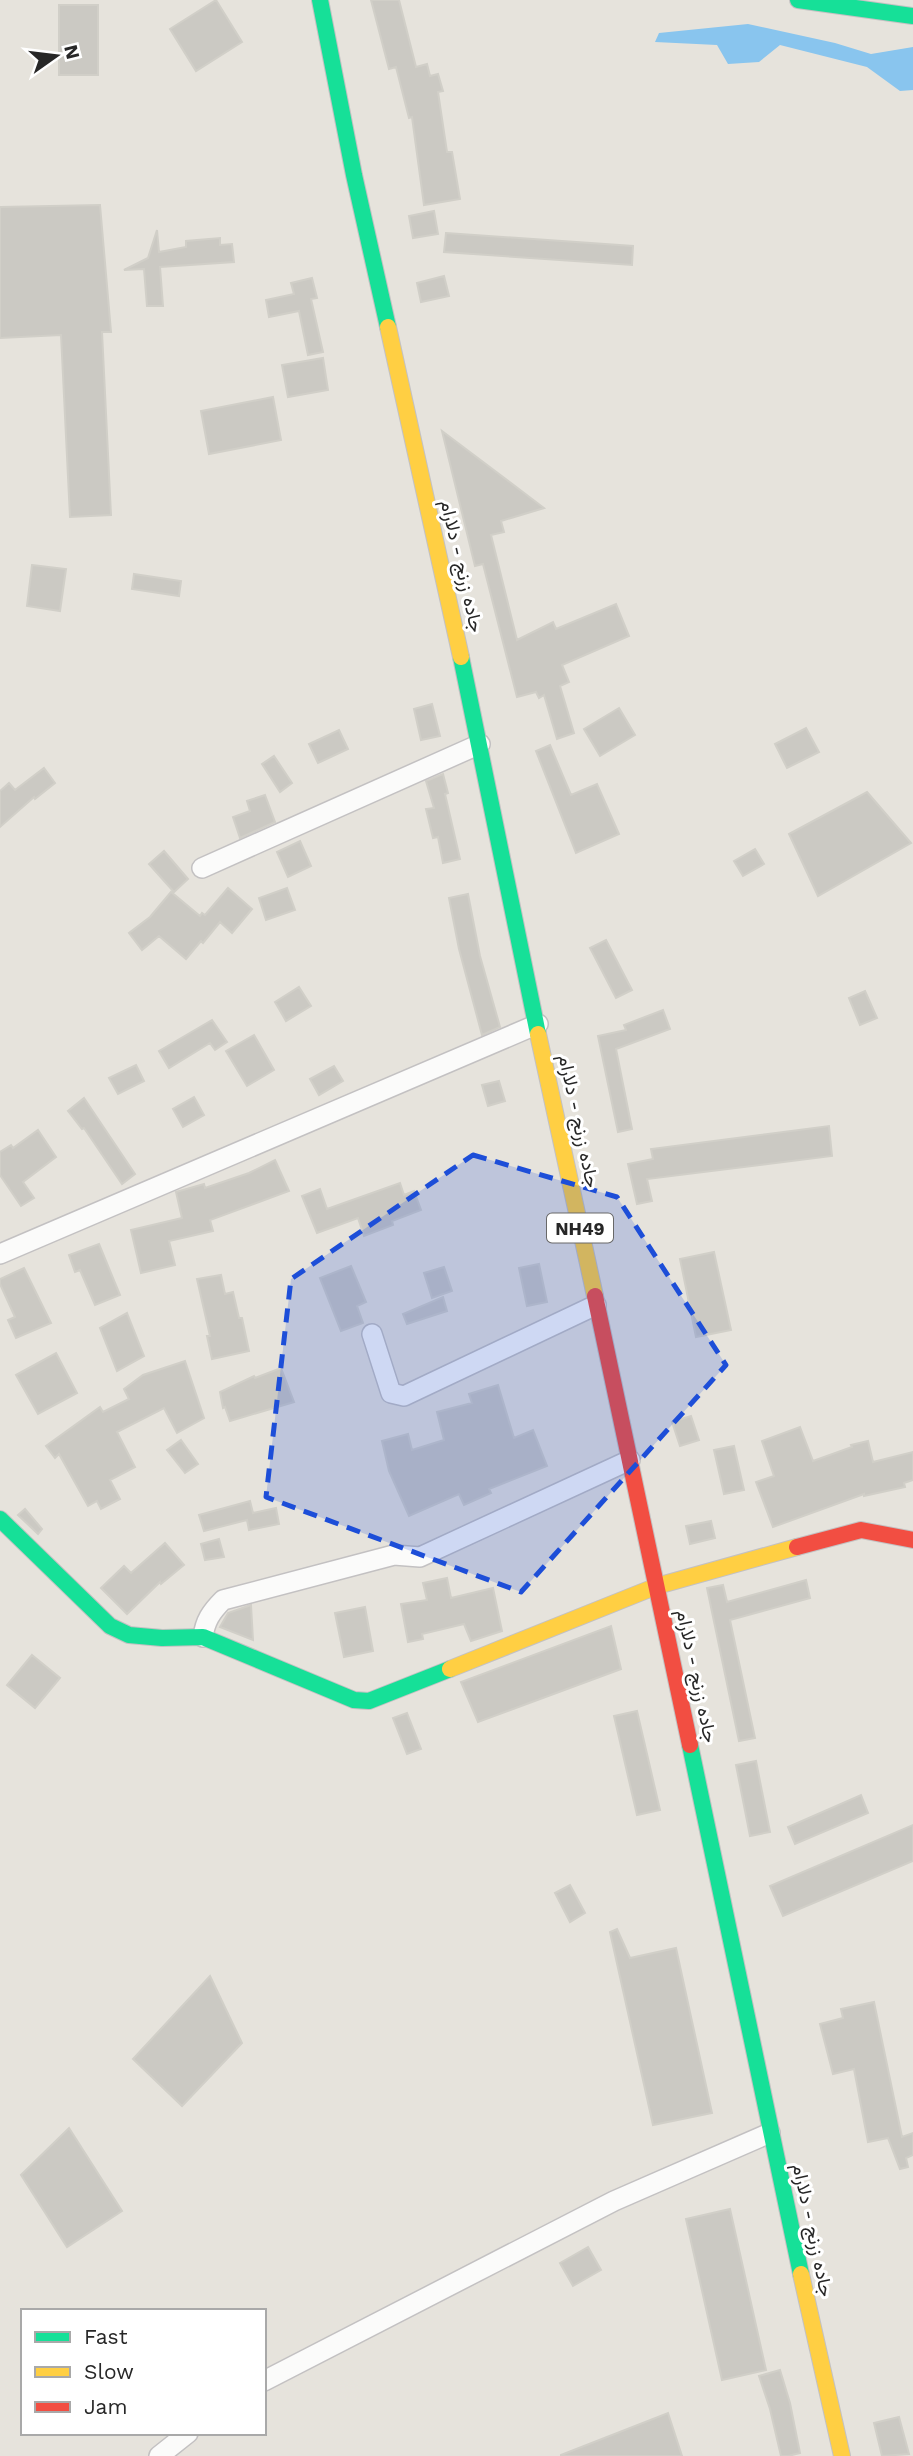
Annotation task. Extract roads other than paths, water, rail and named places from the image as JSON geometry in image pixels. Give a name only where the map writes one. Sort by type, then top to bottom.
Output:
[{"type":"main road","name":"جاده زرنج - دلارام","points":[[320,0],[357,188],[480,744],[770,2133],[842,2456]]},
{"type":"main road","points":[[798,0],[913,16]]},
{"type":"main road","points":[[0,1520],[110,1626],[129,1635],[162,1638],[203,1637],[354,1700],[369,1701],[657,1586],[861,1530],[913,1541]]},
{"type":"street","points":[[202,868],[480,744]]},
{"type":"street","points":[[0,1254],[538,1024]]},
{"type":"street","points":[[372,1334],[391,1393],[404,1396],[596,1304]]},
{"type":"street","points":[[203,1637],[205,1622],[211,1611],[223,1600],[394,1555],[420,1557],[630,1460]]},
{"type":"street","points":[[266,2380],[614,2201],[770,2133]]},
{"type":"street","points":[[159,2456],[185,2435]]},
{"type":"water","points":[[748,24],[835,43],[871,54],[913,47],[913,90],[900,91],[867,67],[780,45],[759,62],[728,64],[717,45],[655,42],[659,33]]}]
